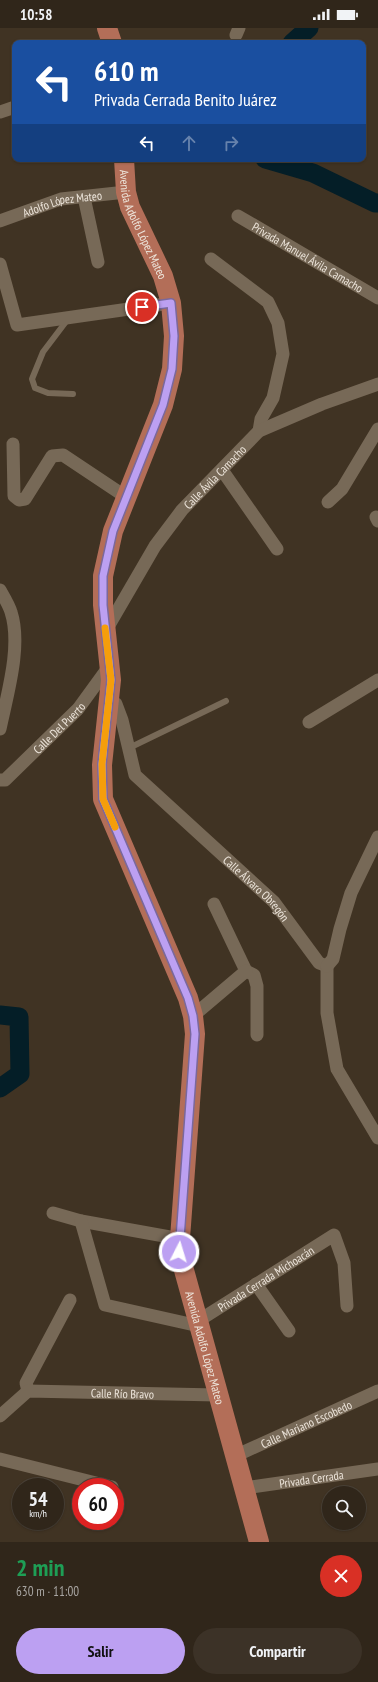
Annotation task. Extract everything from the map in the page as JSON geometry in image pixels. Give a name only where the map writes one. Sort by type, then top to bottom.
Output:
[{"type":"main road","points":[[107,28],[111,40]]},
{"type":"main road","name":"Avenida Adolfo López Mateo","points":[[124,162],[126,192],[130,208],[163,276],[171,303],[174,336],[172,369],[163,405],[113,531],[103,576],[105,632],[111,680],[102,764],[103,799],[188,998],[193,1016],[195,1034],[179,1252],[217,1395],[259,1542]]},
{"type":"street","points":[[0,112],[12,108]]},
{"type":"street","name":"Adolfo López Mateo","points":[[0,221],[61,199],[126,192]]},
{"type":"street","points":[[84,197],[98,262]]},
{"type":"street","name":"Privada Manuel Ávila Camacho","points":[[238,216],[378,298]]},
{"type":"street","points":[[212,259],[268,302],[278,323],[283,354],[276,364],[259,411],[260,425]]},
{"type":"street","points":[[0,264],[17,325],[171,303]]},
{"type":"street","name":"Calle Ávila Camacho","points":[[105,632],[155,546],[182,510],[222,470],[260,425],[378,384]]},
{"type":"street","points":[[328,502],[342,489],[378,429]]},
{"type":"street","points":[[13,444],[14,496],[19,500],[25,499],[52,456],[63,455],[126,497]]},
{"type":"street","points":[[222,470],[277,550]]},
{"type":"street","points":[[0,590],[11,612],[14,635],[13,661],[0,729]]},
{"type":"street","name":"Calle Del Puerto","points":[[0,780],[5,780],[78,709],[110,665]]},
{"type":"street","points":[[309,722],[378,680]]},
{"type":"street","name":"Calle Álvaro Obregón","points":[[109,702],[116,704],[135,775],[274,902],[318,963],[328,966]]},
{"type":"street","points":[[377,839],[351,893],[333,959],[328,966],[327,1013],[337,1069],[378,1138]]},
{"type":"street","points":[[214,904],[246,972],[254,975],[257,986],[257,1035]]},
{"type":"street","points":[[193,1016],[246,972]]},
{"type":"street","points":[[54,1213],[81,1221],[181,1239]]},
{"type":"street","points":[[81,1221],[105,1305],[198,1324]]},
{"type":"street","name":"Privada Cerrada Michoacán","points":[[198,1324],[256,1284],[334,1235],[344,1264],[347,1306]]},
{"type":"street","points":[[256,1284],[289,1331]]},
{"type":"street","points":[[0,1416],[28,1391],[26,1383],[70,1300]]},
{"type":"street","name":"Calle Río Bravo","points":[[28,1391],[217,1395]]},
{"type":"street","name":"Calle Mariano Escobedo","points":[[235,1456],[378,1391]]},
{"type":"street","points":[[0,1459],[76,1478]]},
{"type":"street","name":"Privada Cerrada","points":[[244,1488],[378,1469]]},
{"type":"lane","points":[[69,318],[43,352],[32,379],[35,388],[48,393],[73,394]]},
{"type":"lane","points":[[129,748],[226,701]]},
{"type":"waterway","points":[[295,40],[309,28]]},
{"type":"waterway","points":[[275,162],[313,173],[375,203],[378,203]]},
{"type":"waterway","points":[[0,1015],[19,1017],[20,1074],[0,1088]]},
{"type":"slow traffic","points":[[105,628],[111,680],[102,764],[103,799],[115,827]]},
{"type":"route","points":[[142,307],[171,303],[174,336],[172,369],[163,405],[113,531],[103,576],[105,632],[111,680],[102,764],[103,799],[188,998],[193,1016],[195,1034],[179,1252]]}]
